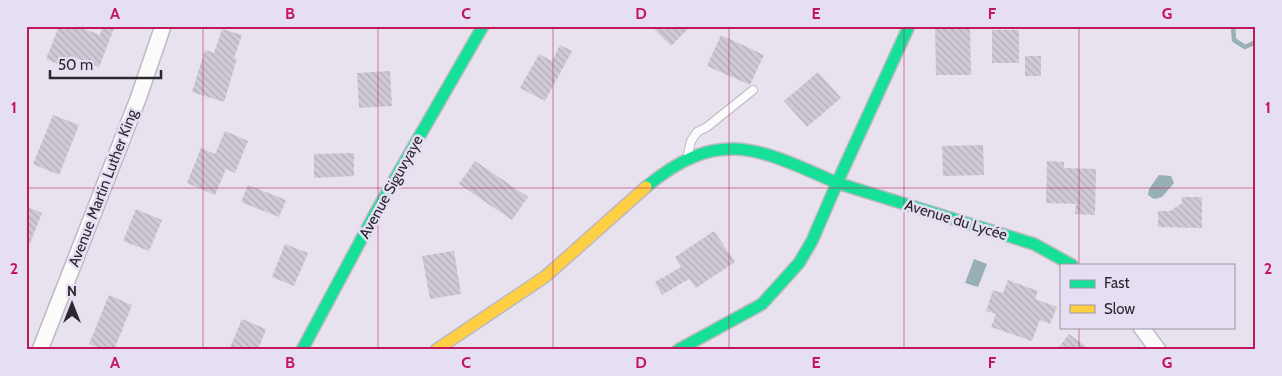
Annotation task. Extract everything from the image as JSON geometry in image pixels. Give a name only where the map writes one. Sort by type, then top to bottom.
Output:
[{"type":"street","name":"Avenue Martin Luther King","points":[[40,350],[138,99],[163,26]]},
{"type":"street","name":"Avenue Siguvyaye","points":[[302,350],[377,210],[483,26]]},
{"type":"street","points":[[678,350],[762,304],[799,263],[812,241],[909,26]]},
{"type":"street","name":"Avenue du Lycée","points":[[436,350],[545,277],[569,258],[641,190],[686,159],[718,148],[747,150],[773,156],[837,183],[1034,244],[1070,264]]},
{"type":"street","points":[[1142,328],[1158,350]]},
{"type":"lane","points":[[686,159],[691,141],[697,132],[707,128],[753,90]]},
{"type":"shaded area","points":[[1159,175],[1171,176],[1174,183],[1162,197],[1154,199],[1148,195],[1149,189]]},
{"type":"shaded area","points":[[974,259],[987,264],[978,287],[965,283]]},
{"type":"building","points":[[59,26],[76,26],[100,35],[103,26],[115,26],[99,67],[71,56],[66,67],[46,59]]},
{"type":"building","points":[[651,26],[691,26],[671,46]]},
{"type":"building","points":[[970,27],[971,75],[936,75],[935,28]]},
{"type":"building","points":[[222,29],[242,35],[234,58],[237,59],[224,102],[192,92],[205,50],[214,53]]},
{"type":"building","points":[[992,30],[1019,30],[1019,63],[992,63]]},
{"type":"building","points":[[721,35],[764,55],[750,85],[707,66]]},
{"type":"building","points":[[560,45],[572,51],[545,101],[520,88],[539,54],[552,61]]},
{"type":"building","points":[[1025,56],[1041,56],[1041,76],[1025,76]]},
{"type":"building","points":[[390,71],[392,106],[359,108],[357,73]]},
{"type":"building","points":[[818,72],[841,98],[807,127],[784,101]]},
{"type":"building","points":[[53,115],[79,125],[59,175],[33,164]]},
{"type":"building","points":[[225,131],[248,141],[235,173],[226,169],[215,195],[187,183],[201,148],[215,154]]},
{"type":"building","points":[[983,145],[984,175],[943,176],[942,146]]},
{"type":"building","points":[[354,153],[354,176],[314,178],[314,154]]},
{"type":"building","points":[[475,161],[528,197],[512,220],[459,184]]},
{"type":"building","points":[[1047,161],[1064,162],[1064,168],[1096,169],[1095,215],[1075,214],[1076,204],[1046,203]]},
{"type":"building","points":[[248,185],[286,200],[279,217],[241,202]]},
{"type":"building","points":[[1182,197],[1202,197],[1202,228],[1158,227],[1158,211],[1170,211],[1182,203]]},
{"type":"building","points":[[26,206],[42,213],[27,251],[26,250]]},
{"type":"building","points":[[136,209],[162,220],[149,251],[123,241]]},
{"type":"building","points":[[714,231],[735,262],[696,288],[689,279],[662,295],[655,282],[681,267],[675,257]]},
{"type":"building","points":[[285,244],[308,253],[294,286],[272,277]]},
{"type":"building","points":[[454,251],[461,294],[430,299],[422,256]]},
{"type":"building","points":[[1008,280],[1038,291],[1035,299],[1057,307],[1050,324],[1040,320],[1032,341],[991,327],[996,314],[986,311],[993,290],[1003,293]]},
{"type":"building","points":[[109,295],[132,305],[114,350],[103,350],[89,344]]},
{"type":"building","points":[[242,319],[266,329],[258,350],[229,350]]},
{"type":"building","points":[[1069,334],[1091,350],[1057,350]]},
{"type":"waterway","points":[[1233,26],[1234,40],[1245,47],[1256,42]]},
{"type":"traffic: fast","points":[[302,350],[377,210],[483,26]]},
{"type":"traffic: fast","points":[[909,26],[837,183],[1034,244],[1070,264]]},
{"type":"traffic: fast","points":[[646,187],[672,168],[696,156],[718,150],[740,149],[762,153],[785,161],[837,183],[812,241],[799,263],[762,304],[678,350]]},
{"type":"traffic: slow","points":[[436,350],[546,276],[646,187]]}]
